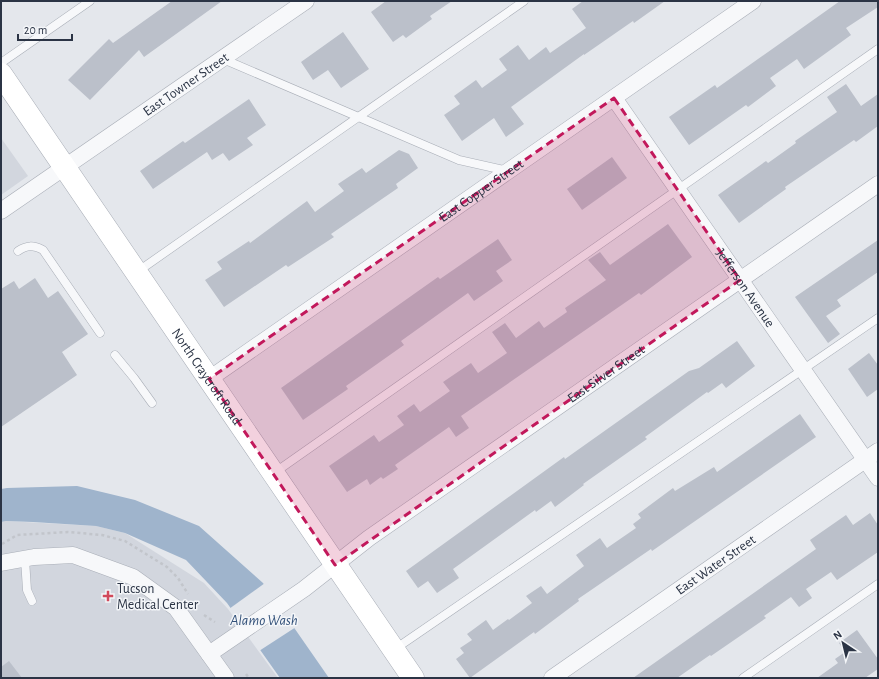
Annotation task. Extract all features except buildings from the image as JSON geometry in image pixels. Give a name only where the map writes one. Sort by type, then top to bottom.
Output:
[{"type":"main road","name":"North Craycroft Road","points":[[1,74],[413,678]]},
{"type":"street","name":"East Towner Street","points":[[1,211],[306,1]]},
{"type":"street","name":"East Copper Street","points":[[209,379],[753,1]]},
{"type":"street","name":"Jefferson Avenue","points":[[614,98],[803,370],[872,455],[878,478]]},
{"type":"street","name":"East Silver Street","points":[[209,654],[282,605],[370,537],[878,184]]},
{"type":"street","name":"East Water Street","points":[[552,678],[872,455]]},
{"type":"street","points":[[1,563],[25,559],[73,555],[133,577],[176,608],[226,678]]},
{"type":"lane","points":[[1,63],[90,1]]},
{"type":"lane","points":[[136,272],[524,1]]},
{"type":"lane","points":[[273,473],[676,189],[878,49]]},
{"type":"lane","points":[[223,59],[459,160],[509,171]]},
{"type":"lane","points":[[18,251],[25,247],[34,245],[43,250],[100,333]]},
{"type":"lane","points":[[394,650],[878,318]]},
{"type":"lane","points":[[115,355],[152,403]]},
{"type":"lane","points":[[25,559],[27,590],[32,601]]},
{"type":"lane","points":[[743,678],[878,584]]},
{"type":"path","points":[[246,674],[249,678]]},
{"type":"highlighted area","points":[[614,98],[740,280],[335,565],[209,379]]},
{"type":"shaded area","points":[[1,138],[28,176],[1,195]]},
{"type":"shaded area","name":"Tucson Medical Center","points":[[6,521],[96,526],[125,533],[204,583],[228,609],[278,678],[1,678],[1,522]]},
{"type":"water","name":"Alamo Wash","points":[[77,486],[135,500],[199,526],[263,583],[329,678],[280,678],[227,603],[186,560],[125,533],[96,526],[33,522],[1,522],[1,489]]},
{"type":"pier","points":[[265,583],[274,593],[296,627],[259,651],[229,609]]},
{"type":"place","name":"Tucson Medical Center","points":[[108,596]]}]
